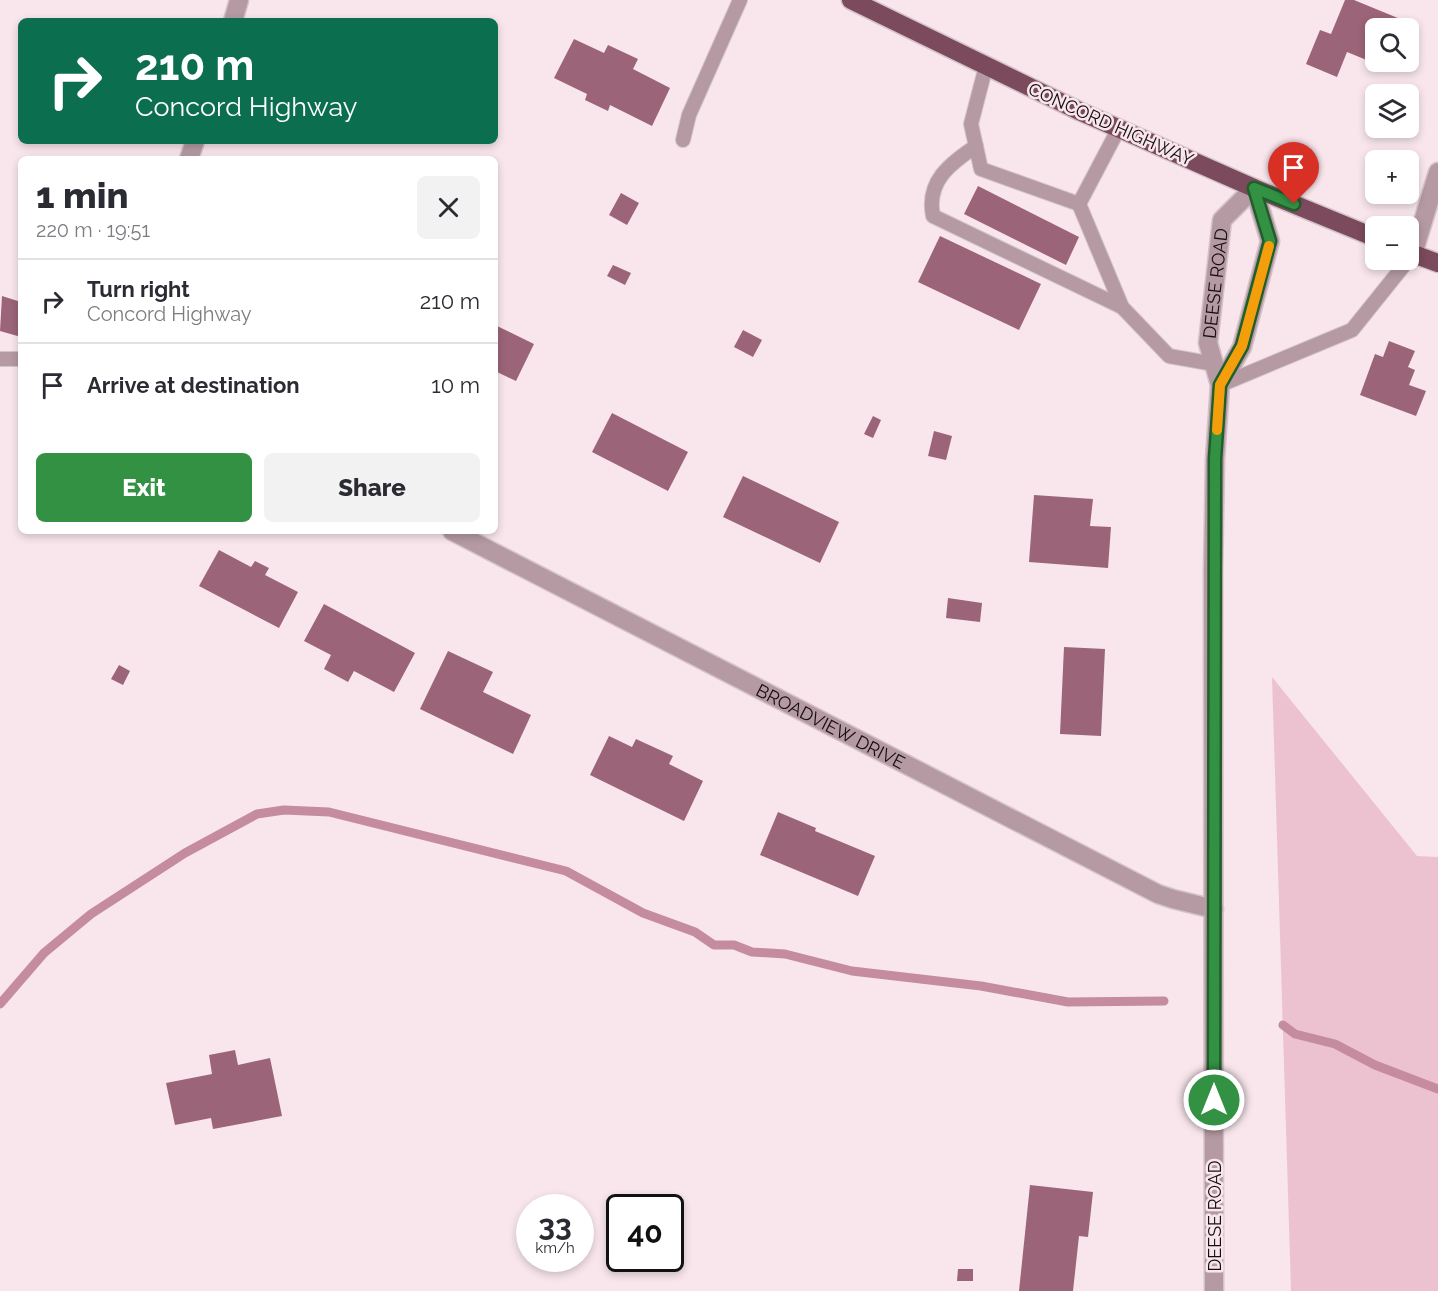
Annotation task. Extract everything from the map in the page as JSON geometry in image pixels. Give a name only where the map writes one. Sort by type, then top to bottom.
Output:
[{"type":"highway","name":"CONCORD HIGHWAY","points":[[851,0],[1119,128],[1254,188],[1365,233]]},
{"type":"highway","points":[[1419,256],[1438,263]]},
{"type":"street","points":[[234,18],[239,0]]},
{"type":"street","points":[[1419,229],[1438,172]]},
{"type":"street","name":"DEESE ROAD","points":[[1214,1291],[1213,573],[1215,459],[1220,385],[1208,343],[1222,220],[1254,188],[1270,241],[1242,346],[1220,385]]},
{"type":"street","name":"BROADVIEW DRIVE","points":[[458,534],[1158,894],[1214,909]]},
{"type":"lane","points":[[683,140],[689,115],[740,0]]},
{"type":"lane","points":[[986,66],[971,124],[981,169],[1079,204],[1122,307],[1168,356],[1214,364]]},
{"type":"lane","points":[[1079,204],[1119,128]]},
{"type":"lane","points":[[976,146],[949,165],[932,191],[930,202],[933,216],[1122,307]]},
{"type":"lane","points":[[1220,385],[1353,330],[1398,270]]},
{"type":"lane","points":[[0,359],[18,358]]},
{"type":"shaded area","points":[[1272,677],[1417,856],[1438,857],[1438,1291],[1291,1291]]},
{"type":"building","points":[[1345,0],[1354,0],[1398,18],[1365,18],[1365,59],[1347,52],[1337,77],[1306,64],[1320,30],[1331,34]]},
{"type":"building","points":[[574,39],[604,53],[608,45],[638,59],[633,69],[670,88],[652,126],[610,105],[608,111],[585,100],[587,94],[554,78]]},
{"type":"building","points":[[978,186],[1079,237],[1066,265],[964,214]]},
{"type":"building","points":[[621,193],[639,203],[627,225],[609,215]]},
{"type":"building","points":[[940,236],[1041,284],[1019,330],[918,282]]},
{"type":"building","points":[[613,265],[631,273],[625,285],[607,276]]},
{"type":"building","points":[[2,296],[18,301],[18,336],[0,331]]},
{"type":"building","points":[[498,326],[534,344],[516,381],[498,372]]},
{"type":"building","points":[[743,330],[762,340],[753,357],[734,347]]},
{"type":"building","points":[[1389,341],[1415,351],[1408,367],[1415,370],[1409,385],[1426,391],[1416,416],[1360,395],[1375,354],[1383,357]]},
{"type":"building","points":[[612,413],[688,452],[668,491],[592,452]]},
{"type":"building","points":[[873,416],[881,420],[873,438],[864,434]]},
{"type":"building","points":[[934,431],[952,436],[946,460],[928,456]]},
{"type":"building","points":[[743,476],[839,522],[820,563],[723,517]]},
{"type":"building","points":[[1034,495],[1093,499],[1090,526],[1111,527],[1108,568],[1029,562]]},
{"type":"building","points":[[219,550],[251,567],[255,561],[269,568],[265,575],[298,592],[279,628],[199,586]]},
{"type":"building","points":[[948,598],[982,603],[980,622],[946,618]]},
{"type":"building","points":[[324,604],[415,653],[394,692],[354,671],[348,682],[324,669],[331,655],[304,641]]},
{"type":"building","points":[[1064,647],[1105,649],[1101,736],[1060,734]]},
{"type":"building","points":[[448,651],[493,672],[483,692],[531,715],[513,754],[420,709]]},
{"type":"building","points":[[119,665],[130,671],[123,685],[111,679]]},
{"type":"building","points":[[609,736],[632,747],[636,739],[673,756],[669,764],[703,781],[684,821],[590,775]]},
{"type":"building","points":[[778,812],[816,828],[815,831],[875,856],[858,896],[760,855]]},
{"type":"building","points":[[235,1050],[238,1065],[270,1058],[282,1116],[213,1129],[211,1118],[175,1125],[166,1083],[212,1074],[209,1055]]},
{"type":"building","points":[[1030,1185],[1093,1192],[1088,1237],[1079,1236],[1073,1291],[1019,1291]]},
{"type":"building","points":[[958,1269],[973,1269],[973,1281],[957,1281]]},
{"type":"waterway","points":[[0,1004],[44,953],[91,914],[185,853],[257,814],[284,810],[329,812],[566,871],[643,913],[695,932],[714,945],[734,945],[752,952],[785,954],[852,971],[981,986],[1068,1002],[1164,1001]]},
{"type":"waterway","points":[[1283,1025],[1295,1034],[1335,1044],[1375,1065],[1438,1089]]},
{"type":"slow traffic","points":[[1217,430],[1220,385],[1242,346],[1269,246]]},
{"type":"route","points":[[1214,1100],[1213,573],[1215,459],[1220,385],[1242,346],[1270,241],[1254,188],[1294,204]]}]
